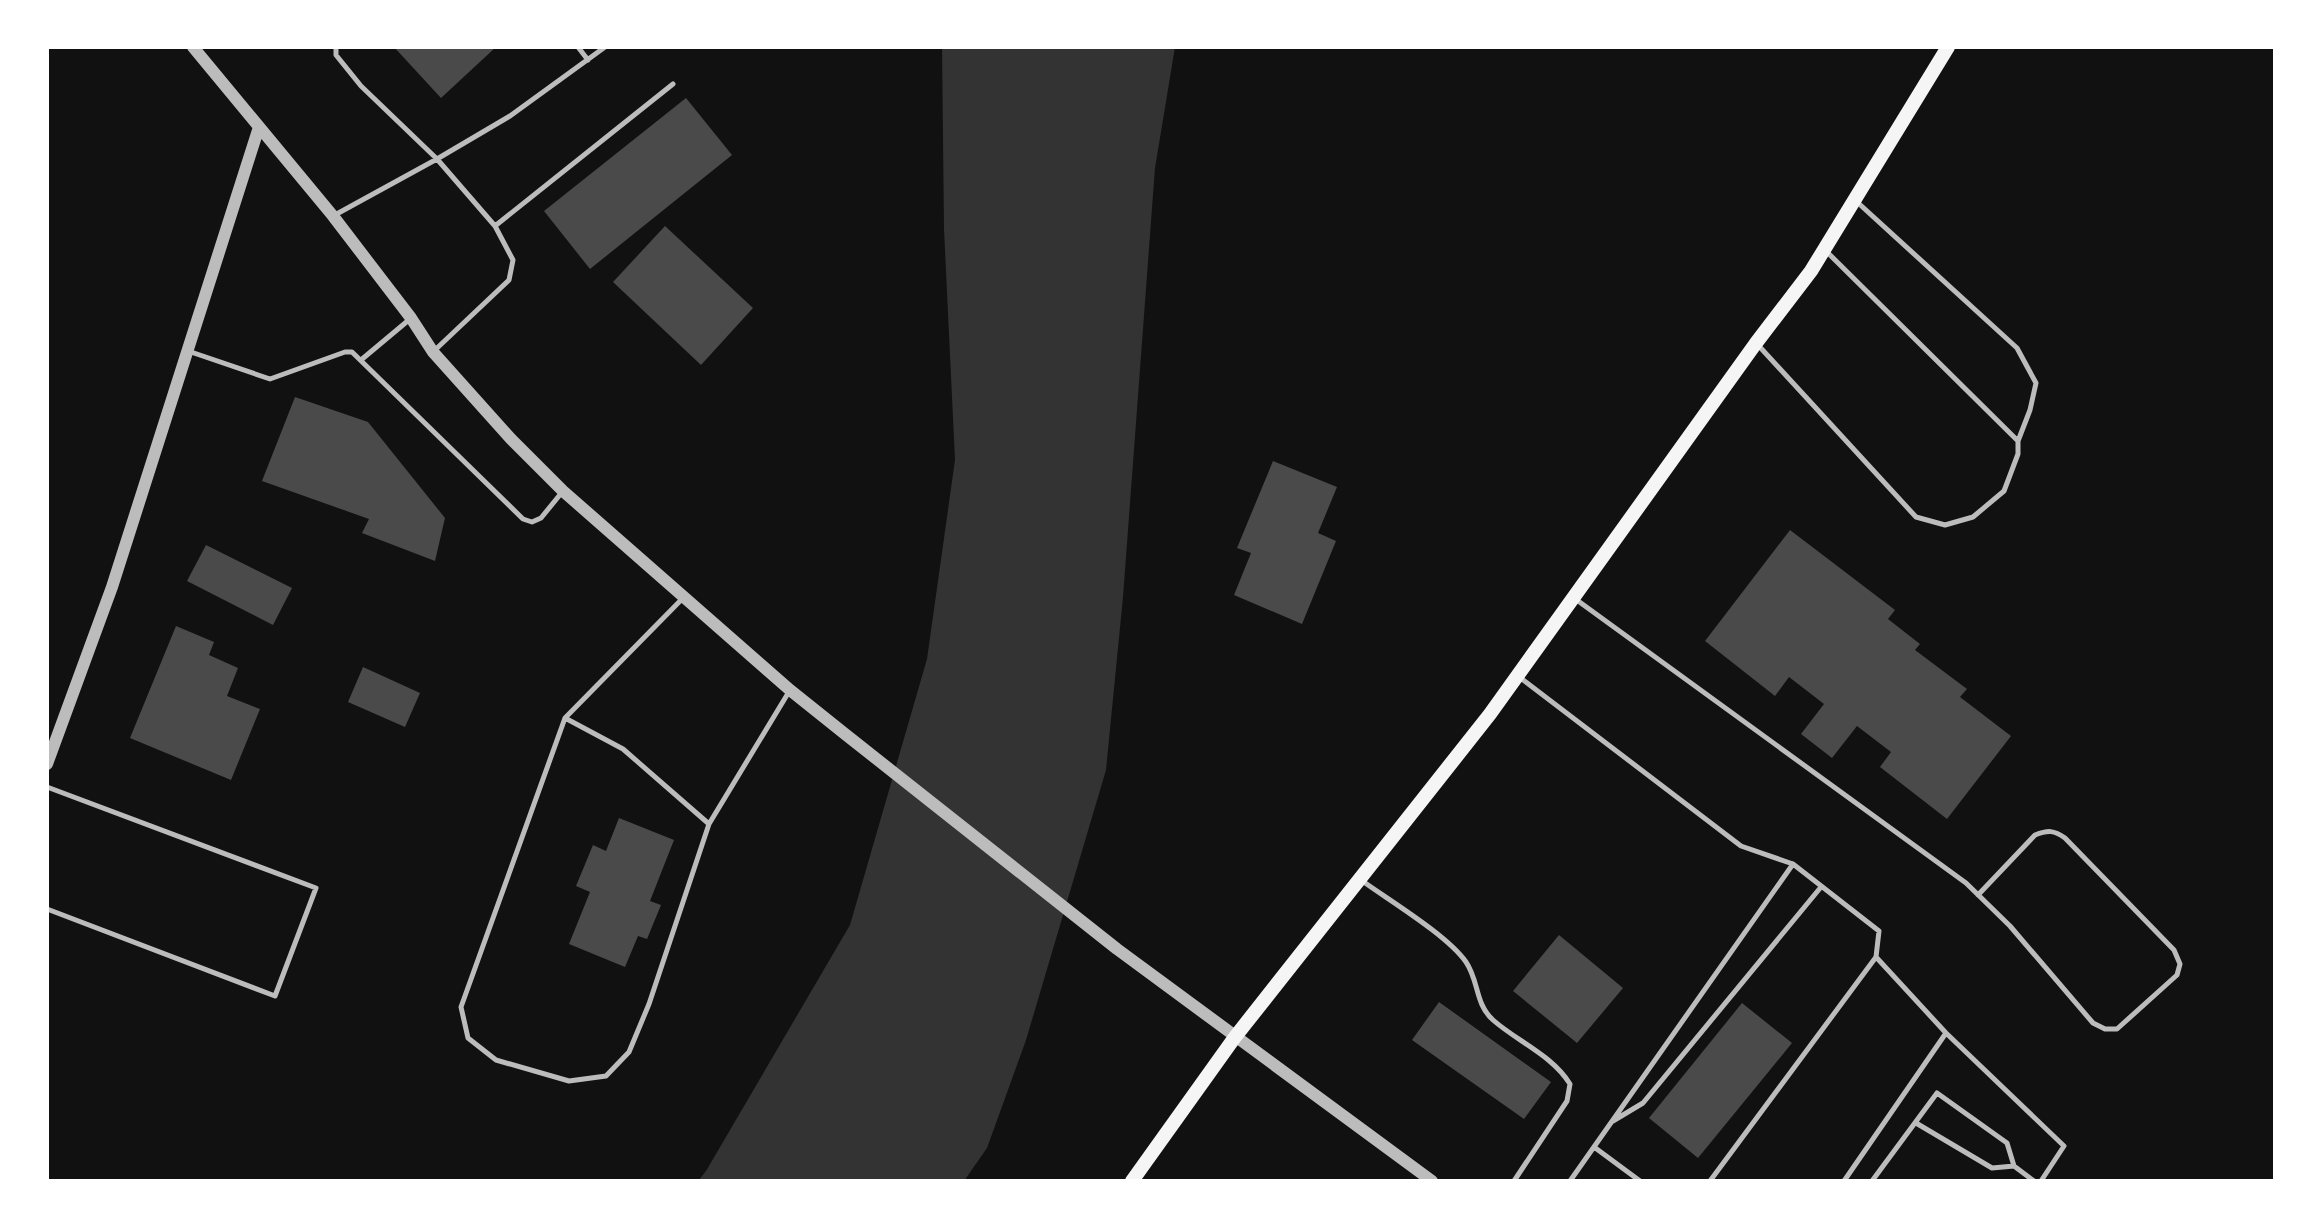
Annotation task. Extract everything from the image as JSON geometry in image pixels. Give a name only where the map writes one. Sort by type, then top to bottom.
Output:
[{"type":"main road","points":[[1132,1181],[1235,1037],[1518,676],[1756,343],[1811,271],[1948,47]]},
{"type":"street","points":[[194,47],[333,216],[411,318],[433,352],[511,439],[563,491],[790,690],[845,734],[1117,949],[1432,1181]]},
{"type":"street","points":[[47,764],[112,587],[260,127]]},
{"type":"lane","points":[[336,47],[336,55],[361,86],[437,159],[495,226],[513,260],[509,279],[433,352]]},
{"type":"lane","points":[[578,47],[587,60]]},
{"type":"lane","points":[[333,216],[510,116],[605,47]]},
{"type":"lane","points":[[495,226],[673,84]]},
{"type":"lane","points":[[1756,343],[1916,517],[1945,525],[1973,517],[2004,491],[2018,454],[2018,440],[2030,410],[2036,383],[2017,348],[1854,200]]},
{"type":"lane","points":[[1824,250],[2018,440]]},
{"type":"lane","points":[[360,360],[411,318]]},
{"type":"lane","points":[[188,351],[270,379],[345,352],[352,352],[523,519],[532,522],[541,518],[563,491]]},
{"type":"lane","points":[[684,597],[565,718],[461,1007],[468,1038],[496,1060],[569,1081],[606,1076],[629,1052],[649,1004],[709,824],[790,690]]},
{"type":"lane","points":[[1574,598],[1966,883],[1978,895],[2010,926],[2093,1023],[2105,1029],[2117,1029],[2177,975],[2180,964],[2174,950],[2066,838],[2055,831],[2044,831],[2035,835],[1978,895]]},
{"type":"lane","points":[[1518,676],[1741,846],[1793,864],[1879,931],[1877,957],[1710,1181]]},
{"type":"lane","points":[[565,718],[623,749],[709,824]]},
{"type":"lane","points":[[47,788],[316,888],[275,996],[47,909]]},
{"type":"lane","points":[[1570,1181],[1793,864]]},
{"type":"lane","points":[[1360,879],[1454,947],[1468,964],[1479,1002],[1491,1018],[1560,1068],[1570,1084],[1567,1101],[1514,1181]]},
{"type":"lane","points":[[1611,1122],[1643,1103],[1821,887]]},
{"type":"lane","points":[[1877,957],[1946,1033],[2064,1146],[2041,1181]]},
{"type":"lane","points":[[1844,1181],[1946,1033]]},
{"type":"lane","points":[[1872,1181],[1937,1093],[2007,1143],[2014,1166],[2034,1181]]},
{"type":"lane","points":[[1916,1123],[1992,1168],[2014,1166]]},
{"type":"lane","points":[[1594,1147],[1640,1181]]},
{"type":"shaded area","points":[[942,47],[1175,47],[1155,168],[1123,597],[1106,770],[1026,1040],[987,1148],[964,1181],[698,1181],[850,925],[927,659],[955,460],[944,229]]},
{"type":"building","points":[[394,47],[496,47],[441,98]]},
{"type":"building","points":[[686,98],[732,155],[590,269],[544,211]]},
{"type":"building","points":[[665,226],[753,308],[701,365],[613,282]]},
{"type":"building","points":[[295,397],[368,422],[445,518],[435,561],[362,533],[369,519],[262,481]]},
{"type":"building","points":[[1273,461],[1337,487],[1318,533],[1336,541],[1302,624],[1234,595],[1251,553],[1237,548]]},
{"type":"building","points":[[1790,530],[1895,610],[1888,619],[1920,644],[1915,650],[1967,689],[1960,697],[2011,736],[1947,819],[1880,767],[1891,752],[1857,726],[1832,758],[1801,734],[1824,704],[1789,677],[1775,696],[1705,641]]},
{"type":"building","points":[[206,545],[292,588],[273,625],[187,581]]},
{"type":"building","points":[[176,626],[214,642],[209,655],[238,668],[227,696],[260,709],[231,780],[130,738]]},
{"type":"building","points":[[363,667],[420,693],[405,727],[348,702]]},
{"type":"building","points":[[619,818],[674,840],[650,901],[661,905],[647,939],[638,936],[625,967],[569,944],[590,892],[576,886],[593,845],[606,851]]},
{"type":"building","points":[[1559,935],[1623,988],[1577,1043],[1513,991]]},
{"type":"building","points":[[1439,1002],[1551,1082],[1524,1119],[1412,1040]]},
{"type":"building","points":[[1742,1003],[1792,1043],[1698,1158],[1649,1118]]}]
